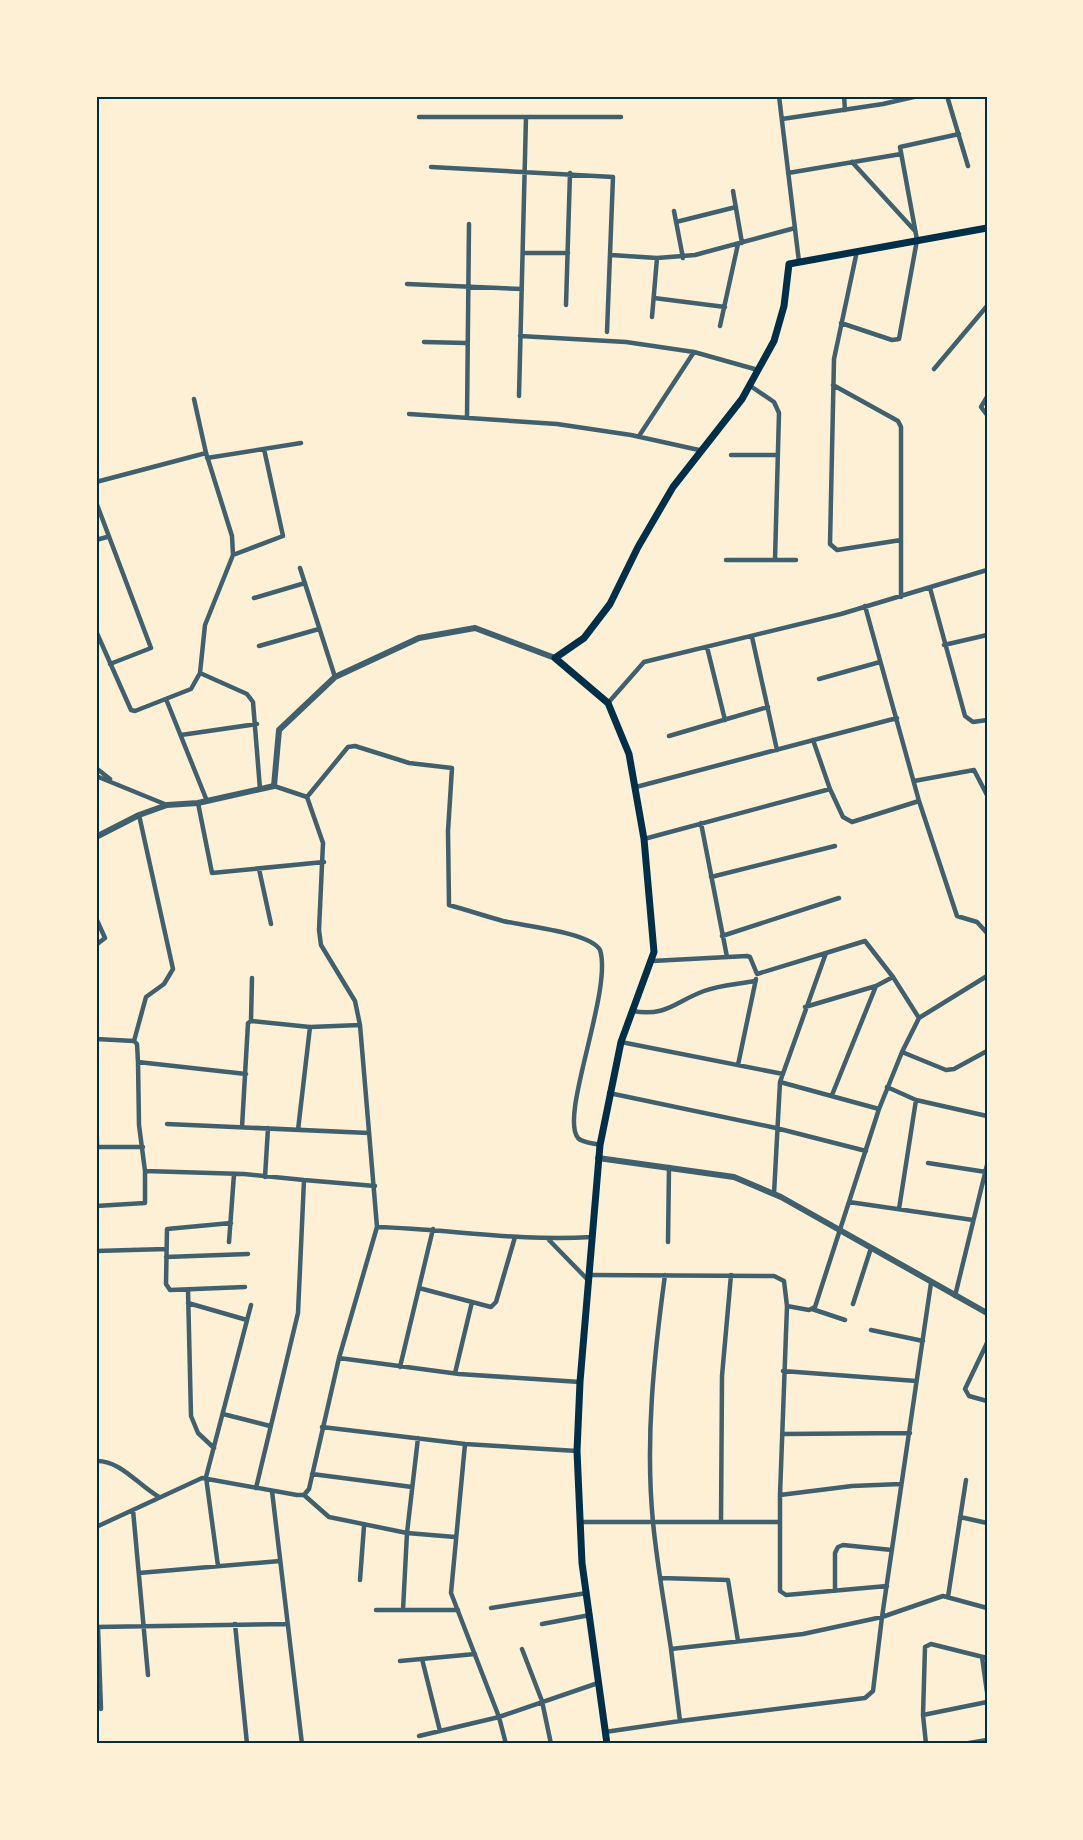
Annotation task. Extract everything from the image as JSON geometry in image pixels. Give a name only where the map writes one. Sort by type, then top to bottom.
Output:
[{"type":"main road","points":[[607,1744],[580,1521],[577,1451],[580,1382],[600,1145],[621,1042],[652,961],[644,839],[629,754],[608,703],[555,658],[584,638],[610,604],[638,546],[699,450],[741,399],[776,334],[784,306],[788,267],[799,262],[987,228]]},
{"type":"street","points":[[779,96],[799,262]]},
{"type":"street","points":[[844,96],[845,110]]},
{"type":"street","points":[[782,118],[845,110],[918,96]]},
{"type":"street","points":[[947,96],[968,166]]},
{"type":"street","points":[[419,117],[621,117]]},
{"type":"street","points":[[519,396],[526,117]]},
{"type":"street","points":[[841,324],[892,340],[899,339],[917,240],[900,147],[959,134]]},
{"type":"street","points":[[788,173],[901,154]]},
{"type":"street","points":[[852,162],[915,231]]},
{"type":"street","points":[[431,167],[613,177],[607,332]]},
{"type":"street","points":[[566,305],[570,173]]},
{"type":"street","points":[[720,326],[740,244],[733,191]]},
{"type":"street","points":[[676,222],[736,207]]},
{"type":"street","points":[[674,211],[682,257]]},
{"type":"street","points":[[467,418],[469,224]]},
{"type":"street","points":[[611,255],[682,257],[740,244],[795,228]]},
{"type":"street","points":[[857,251],[834,359],[830,544],[837,550],[901,540]]},
{"type":"street","points":[[523,253],[568,253]]},
{"type":"street","points":[[652,317],[657,258]]},
{"type":"street","points":[[407,284],[522,289]]},
{"type":"street","points":[[654,298],[724,307]]},
{"type":"street","points":[[934,369],[987,306]]},
{"type":"street","points":[[520,336],[626,342],[694,352],[758,370]]},
{"type":"street","points":[[424,342],[466,343]]},
{"type":"street","points":[[639,436],[694,352]]},
{"type":"street","points":[[749,385],[777,406],[775,560]]},
{"type":"street","points":[[833,385],[898,421],[901,427],[901,597]]},
{"type":"street","points":[[987,397],[981,407],[987,415]]},
{"type":"street","points":[[96,631],[131,710],[135,711],[191,689],[200,673],[205,625],[233,555],[232,536],[206,456],[194,399]]},
{"type":"street","points":[[409,414],[557,424],[639,436],[699,450]]},
{"type":"street","points":[[96,482],[206,456],[301,443]]},
{"type":"street","points":[[233,555],[282,536],[264,449]]},
{"type":"street","points":[[731,455],[778,454]]},
{"type":"street","points":[[96,502],[107,537],[151,648],[110,664]]},
{"type":"street","points":[[96,540],[107,537]]},
{"type":"street","points":[[726,560],[796,560]]},
{"type":"street","points":[[300,568],[335,677]]},
{"type":"street","points":[[608,703],[644,662],[752,637],[901,597],[987,570]]},
{"type":"street","points":[[254,598],[305,583]]},
{"type":"street","points":[[930,588],[965,716],[973,722],[987,720]]},
{"type":"street","points":[[865,606],[919,801],[957,916],[977,922],[987,933]]},
{"type":"street","points":[[274,786],[279,730],[335,677],[419,638],[475,628],[555,658]]},
{"type":"street","points":[[259,646],[320,629]]},
{"type":"street","points":[[944,645],[987,635]]},
{"type":"street","points":[[752,637],[777,750]]},
{"type":"street","points":[[707,647],[725,720]]},
{"type":"street","points":[[819,679],[880,662]]},
{"type":"street","points":[[200,673],[247,694],[254,702],[260,789]]},
{"type":"street","points":[[166,699],[207,801]]},
{"type":"street","points":[[669,736],[768,707]]},
{"type":"street","points":[[636,787],[897,718]]},
{"type":"street","points":[[181,735],[256,724]]},
{"type":"street","points":[[813,740],[830,789],[843,817],[852,822],[919,801]]},
{"type":"street","points":[[307,797],[348,747],[355,746],[409,763],[452,768],[448,831],[449,904],[502,921],[584,939],[598,946],[600,950],[602,956],[601,990],[576,1101],[574,1128],[577,1137],[600,1145]]},
{"type":"street","points":[[96,768],[112,780]]},
{"type":"street","points":[[914,781],[974,770],[987,795]]},
{"type":"street","points":[[96,776],[112,780],[167,805]]},
{"type":"street","points":[[96,837],[139,815],[167,805],[198,803],[274,786],[307,797]]},
{"type":"street","points":[[644,839],[830,789]]},
{"type":"street","points":[[304,1495],[309,1489],[339,1358],[376,1227],[375,1186],[360,1025],[355,1001],[321,945],[319,930],[324,862],[323,843],[307,797]]},
{"type":"street","points":[[198,803],[212,873],[324,862]]},
{"type":"street","points":[[96,1206],[145,1203],[146,1171],[139,1125],[137,1044],[134,1041],[146,997],[164,984],[173,969],[139,815]]},
{"type":"street","points":[[701,823],[727,957]]},
{"type":"street","points":[[711,877],[835,846]]},
{"type":"street","points":[[259,869],[271,924]]},
{"type":"street","points":[[722,936],[839,898]]},
{"type":"street","points":[[96,918],[105,938],[96,945]]},
{"type":"street","points":[[757,974],[865,941],[893,977],[919,1018]]},
{"type":"street","points":[[774,1194],[780,1083],[826,953]]},
{"type":"street","points":[[652,961],[750,957],[757,974],[738,1065]]},
{"type":"street","points":[[812,1309],[887,1087],[919,1018],[987,976]]},
{"type":"street","points":[[805,1007],[876,986],[893,977]]},
{"type":"street","points":[[242,1127],[248,1023],[251,1021],[252,978]]},
{"type":"street","points":[[631,1011],[647,1013],[673,1008],[705,991],[755,981]]},
{"type":"street","points":[[832,1095],[876,986]]},
{"type":"street","points":[[251,1021],[309,1026],[360,1025]]},
{"type":"street","points":[[298,1130],[309,1026]]},
{"type":"street","points":[[96,1039],[134,1041]]},
{"type":"street","points":[[621,1042],[783,1074]]},
{"type":"street","points":[[902,1052],[950,1070],[987,1051]]},
{"type":"street","points":[[138,1062],[246,1074]]},
{"type":"street","points":[[780,1083],[879,1109]]},
{"type":"street","points":[[887,1087],[916,1100],[987,1116]]},
{"type":"street","points":[[609,1093],[776,1128],[866,1152]]},
{"type":"street","points":[[96,1096],[96,1147],[143,1147]]},
{"type":"street","points":[[899,1209],[916,1100]]},
{"type":"street","points":[[167,1124],[369,1133]]},
{"type":"street","points":[[265,1177],[268,1128]]},
{"type":"street","points":[[598,1158],[734,1177],[774,1194],[987,1312]]},
{"type":"street","points":[[928,1163],[986,1172]]},
{"type":"street","points":[[956,1296],[987,1166]]},
{"type":"street","points":[[668,1242],[669,1167]]},
{"type":"street","points":[[146,1171],[234,1174],[375,1186]]},
{"type":"street","points":[[229,1242],[234,1174]]},
{"type":"street","points":[[256,1488],[298,1313],[304,1180]]},
{"type":"street","points":[[849,1202],[974,1220]]},
{"type":"street","points":[[231,1223],[172,1227],[166,1234],[167,1288],[188,1290],[245,1287]]},
{"type":"street","points":[[376,1227],[433,1229],[549,1240],[593,1237]]},
{"type":"street","points":[[400,1367],[433,1229]]},
{"type":"street","points":[[419,1288],[490,1307],[495,1302],[514,1237]]},
{"type":"street","points":[[549,1240],[590,1278],[665,1275],[774,1276],[781,1278],[786,1284],[787,1306],[780,1496],[782,1595],[888,1586]]},
{"type":"street","points":[[853,1304],[871,1248]]},
{"type":"street","points":[[96,1251],[166,1249]]},
{"type":"street","points":[[166,1257],[248,1254]]},
{"type":"street","points":[[665,1275],[655,1354],[650,1465],[653,1522],[680,1721]]},
{"type":"street","points":[[721,1522],[722,1376],[731,1275]]},
{"type":"street","points":[[605,1732],[865,1698],[873,1692],[931,1283]]},
{"type":"street","points":[[188,1290],[191,1416],[198,1433],[214,1448]]},
{"type":"street","points":[[455,1373],[472,1302]]},
{"type":"street","points":[[188,1303],[248,1320]]},
{"type":"street","points":[[218,1566],[207,1477],[251,1305]]},
{"type":"street","points":[[787,1306],[812,1309],[845,1320]]},
{"type":"street","points":[[871,1330],[923,1341]]},
{"type":"street","points":[[987,1343],[965,1389],[969,1396],[987,1401]]},
{"type":"street","points":[[339,1358],[455,1373],[580,1382]]},
{"type":"street","points":[[783,1371],[916,1381]]},
{"type":"street","points":[[223,1414],[270,1426]]},
{"type":"street","points":[[322,1427],[465,1444],[577,1451]]},
{"type":"street","points":[[782,1434],[910,1433]]},
{"type":"street","points":[[403,1610],[407,1533],[418,1438]]},
{"type":"street","points":[[465,1444],[451,1584],[458,1610],[499,1717],[506,1744]]},
{"type":"street","points":[[96,1461],[115,1463],[139,1485],[159,1497]]},
{"type":"street","points":[[312,1474],[412,1487]]},
{"type":"street","points":[[96,1527],[194,1479],[207,1477],[272,1491],[304,1495],[329,1517],[364,1526],[407,1533],[456,1537]]},
{"type":"street","points":[[948,1597],[966,1480]]},
{"type":"street","points":[[780,1496],[852,1486],[901,1484]]},
{"type":"street","points":[[272,1491],[302,1744]]},
{"type":"street","points":[[133,1510],[148,1675]]},
{"type":"street","points":[[960,1517],[987,1523]]},
{"type":"street","points":[[580,1521],[780,1522]]},
{"type":"street","points":[[360,1580],[364,1526]]},
{"type":"street","points":[[835,1591],[835,1553],[838,1547],[843,1545],[892,1550]]},
{"type":"street","points":[[138,1573],[280,1561]]},
{"type":"street","points":[[661,1578],[728,1580],[738,1641]]},
{"type":"street","points":[[491,1608],[587,1593]]},
{"type":"street","points":[[671,1649],[803,1634],[882,1617],[937,1597],[948,1597],[987,1608]]},
{"type":"street","points":[[376,1610],[458,1610]]},
{"type":"street","points":[[542,1624],[590,1615]]},
{"type":"street","points":[[235,1624],[247,1744]]},
{"type":"street","points":[[101,1709],[97,1627],[288,1624]]},
{"type":"street","points":[[926,1744],[923,1715],[927,1644],[985,1657],[987,1692]]},
{"type":"street","points":[[522,1649],[542,1701],[551,1744]]},
{"type":"street","points":[[400,1661],[475,1654]]},
{"type":"street","points":[[422,1659],[440,1731]]},
{"type":"street","points":[[418,1736],[499,1717],[598,1683]]},
{"type":"street","points":[[923,1715],[987,1702]]},
{"type":"street","points":[[963,1744],[987,1740]]}]
